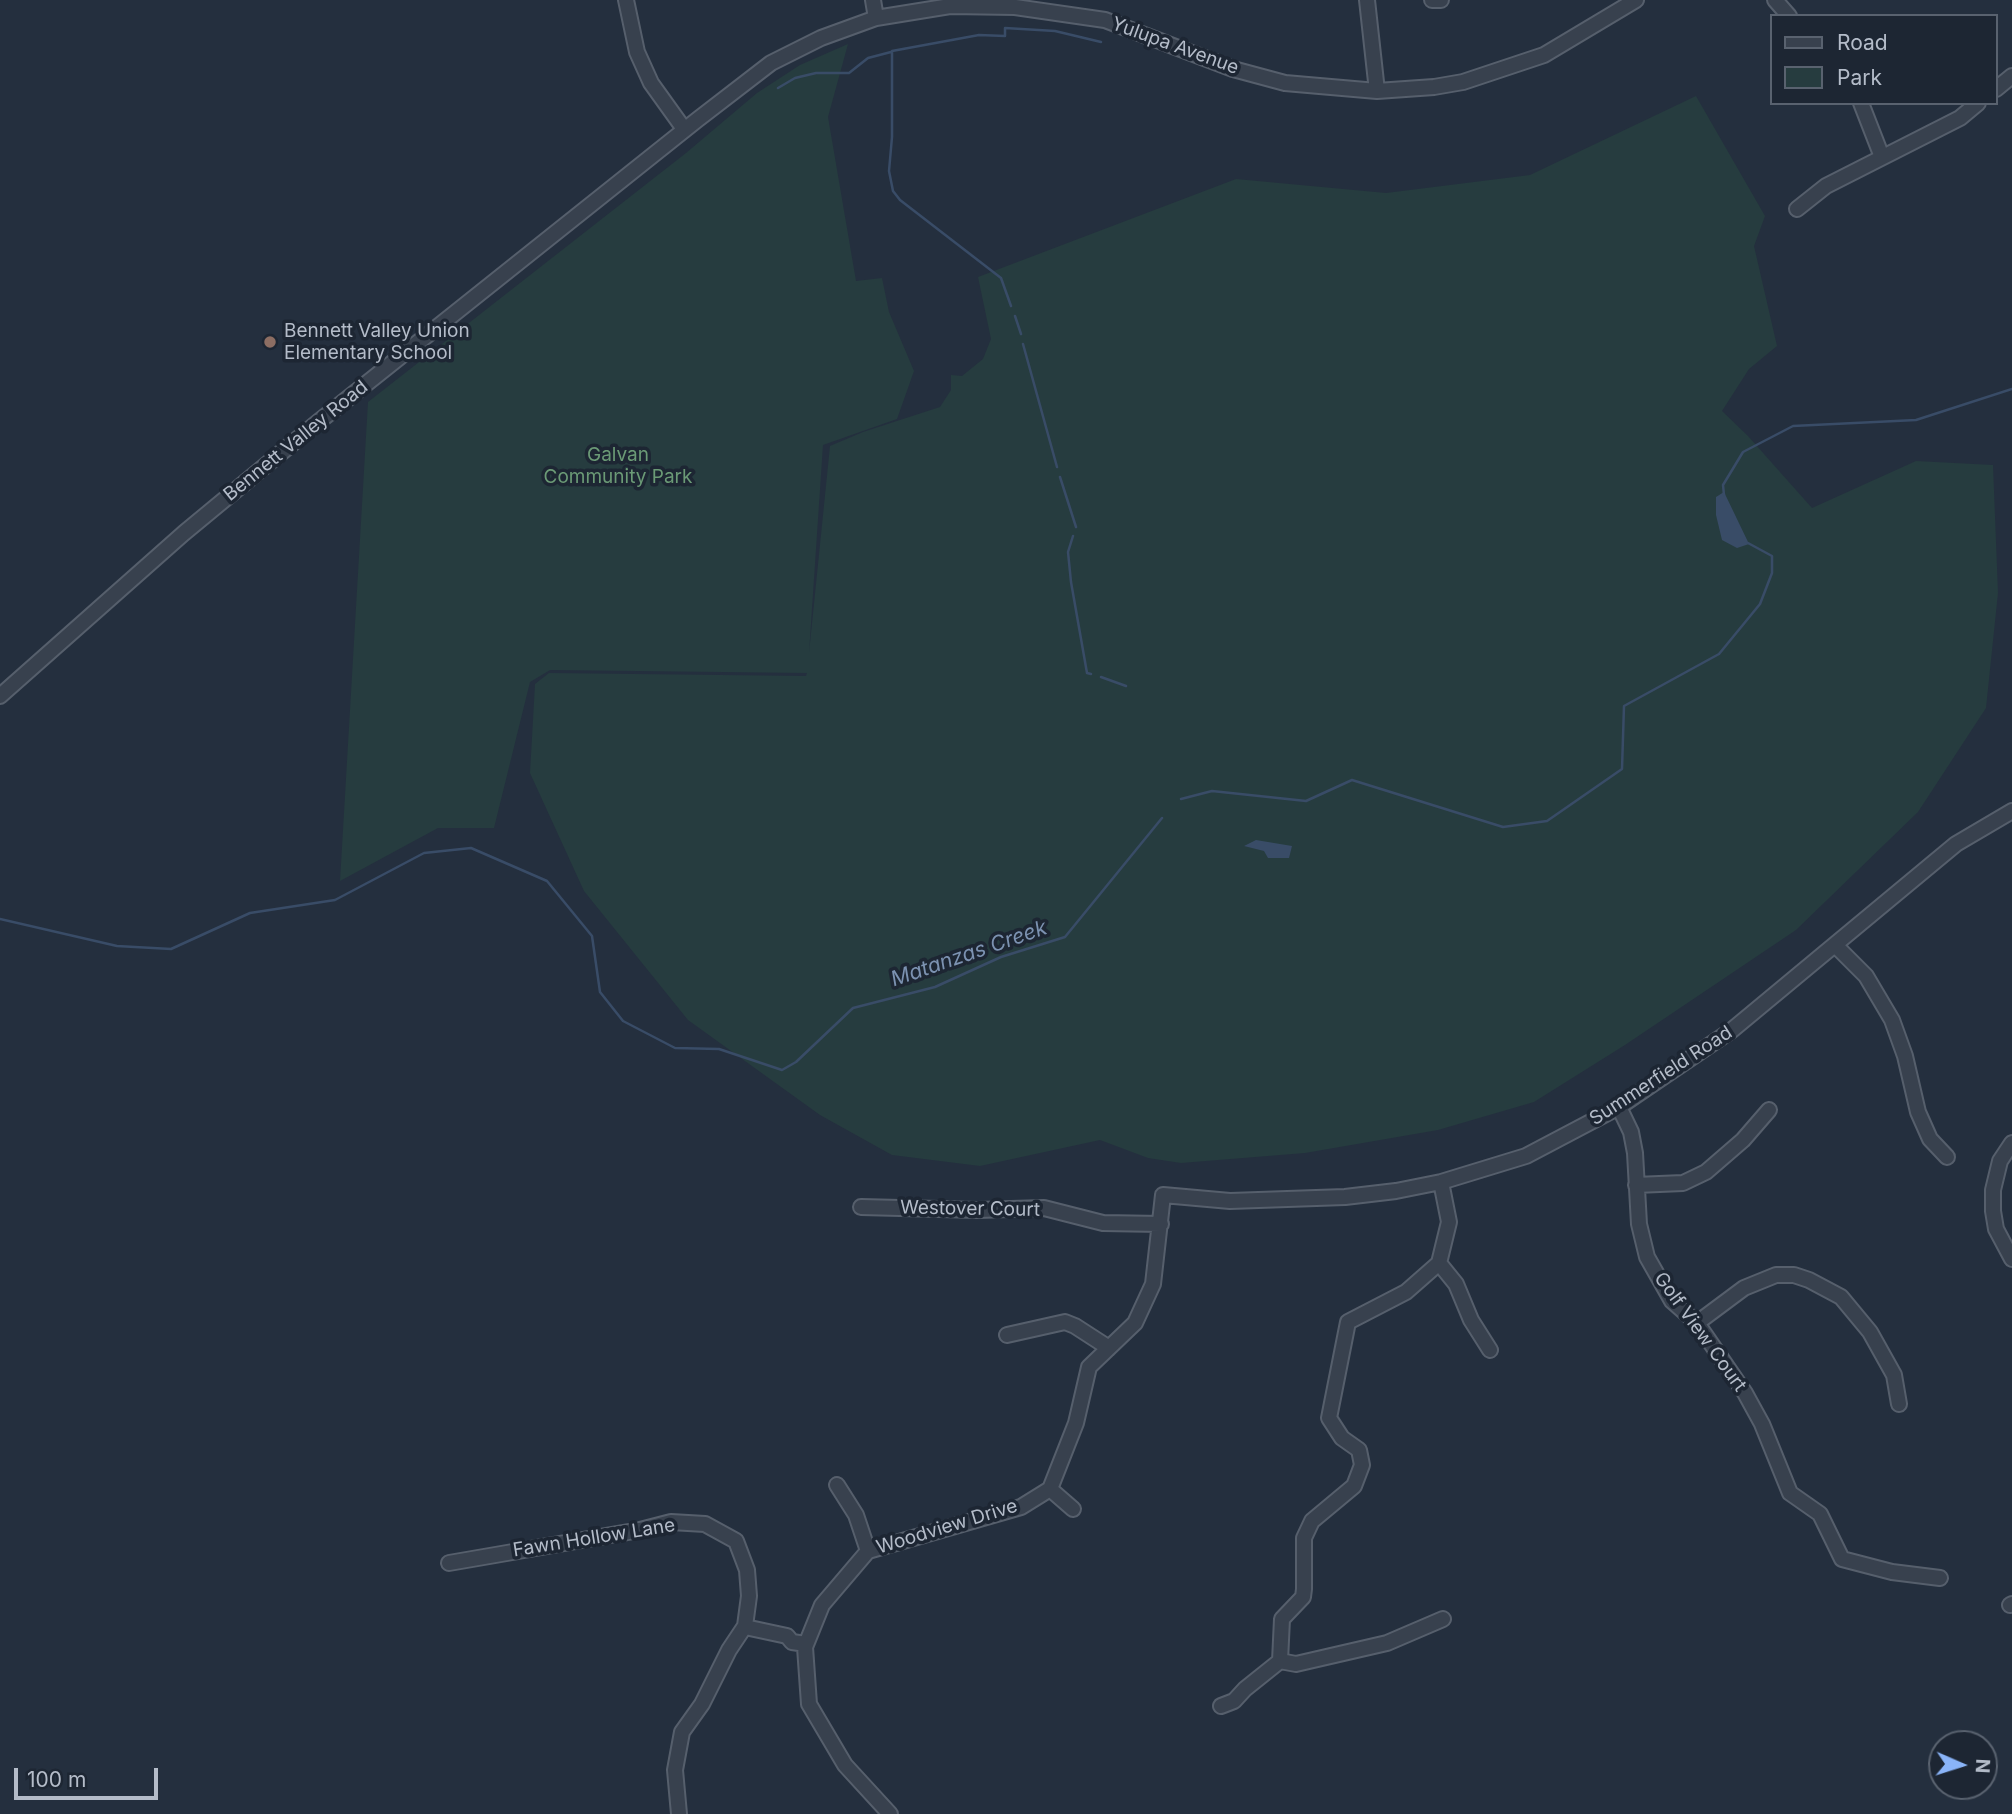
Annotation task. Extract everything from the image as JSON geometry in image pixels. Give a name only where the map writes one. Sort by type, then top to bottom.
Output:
[{"type":"street","points":[[626,0],[637,52],[651,83],[684,129]]},
{"type":"street","points":[[873,0],[876,18]]},
{"type":"street","points":[[1367,0],[1377,91]]},
{"type":"street","points":[[1432,0],[1441,0]]},
{"type":"street","name":"Yulupa Avenue","points":[[684,129],[771,63],[821,38],[876,18],[950,6],[1014,7],[1105,20],[1233,69],[1285,83],[1377,91],[1463,82],[1544,55],[1636,0]]},
{"type":"street","points":[[1775,0],[1787,14]]},
{"type":"street","points":[[1998,87],[2012,76]]},
{"type":"street","points":[[1862,105],[1882,156]]},
{"type":"street","points":[[1797,209],[1826,186],[1960,118],[1976,105]]},
{"type":"street","name":"Bennett Valley Road","points":[[0,696],[184,533],[317,422],[684,129]]},
{"type":"street","name":"Summerfield Road","points":[[1161,1224],[1164,1195],[1230,1201],[1345,1197],[1441,1182],[1526,1156],[1619,1107],[1732,1030],[1956,844],[2012,811]]},
{"type":"street","points":[[1836,945],[1866,976],[1892,1020],[1905,1056],[1918,1112],[1930,1139],[1947,1157]]},
{"type":"street","name":"Golf View Court","points":[[1619,1107],[1631,1132],[1638,1173],[1636,1185],[1639,1224],[1647,1258],[1672,1301],[1698,1323],[1745,1393],[1762,1424],[1790,1493],[1820,1514],[1842,1559],[1892,1572],[1940,1578]]},
{"type":"street","points":[[1636,1185],[1683,1183],[1706,1172],[1743,1140],[1769,1110]]},
{"type":"street","points":[[2012,1143],[2000,1161],[1993,1189],[1996,1229],[2012,1259]]},
{"type":"street","points":[[1222,1706],[1234,1701],[1280,1661],[1282,1619],[1303,1597],[1304,1538],[1312,1521],[1354,1486],[1362,1465],[1359,1450],[1342,1438],[1329,1418],[1348,1322],[1406,1292],[1439,1263],[1449,1222],[1441,1182]]},
{"type":"street","name":"Westover Court","points":[[861,1207],[978,1210],[1044,1208],[1103,1223],[1161,1224]]},
{"type":"street","points":[[1073,1509],[1050,1489],[1076,1423],[1089,1367],[1135,1323],[1153,1284],[1161,1224]]},
{"type":"street","points":[[1439,1263],[1456,1284],[1471,1320],[1490,1350]]},
{"type":"street","points":[[1698,1323],[1744,1288],[1776,1275],[1794,1275],[1809,1280],[1842,1297],[1870,1332],[1894,1375],[1899,1404]]},
{"type":"street","points":[[1007,1335],[1065,1322],[1076,1326],[1109,1348]]},
{"type":"street","points":[[837,1485],[856,1515],[868,1551]]},
{"type":"street","name":"Woodview Drive","points":[[890,1814],[845,1765],[810,1704],[799,1643],[822,1605],[868,1551],[1021,1507],[1050,1489]]},
{"type":"street","name":"Fawn Hollow Lane","points":[[449,1563],[640,1530],[671,1522],[705,1524],[736,1541],[747,1570],[749,1596],[742,1631],[729,1650],[702,1704],[682,1732],[675,1770],[680,1814]]},
{"type":"street","points":[[1280,1661],[1296,1664],[1387,1643],[1443,1619]]},
{"type":"street","points":[[742,1631],[787,1636],[799,1643]]},
{"type":"green space","name":"Galvan Community Park","points":[[848,44],[828,117],[856,281],[882,278],[889,312],[914,371],[897,419],[823,445],[809,653],[830,446],[863,432],[940,407],[951,390],[951,375],[962,376],[983,359],[991,339],[978,277],[1236,179],[1386,193],[1530,175],[1696,96],[1765,216],[1754,246],[1777,346],[1749,369],[1722,411],[1812,508],[1916,461],[1993,465],[1998,593],[1986,708],[1918,812],[1796,930],[1625,1045],[1534,1102],[1438,1130],[1305,1153],[1181,1163],[1148,1158],[1100,1140],[980,1166],[892,1155],[820,1115],[688,1020],[584,891],[530,773],[535,684],[549,673],[806,676],[807,673],[550,670],[530,682],[494,828],[438,828],[340,881],[368,402],[686,153],[757,93],[800,65]]},
{"type":"water","points":[[1724,492],[1749,544],[1737,548],[1722,540],[1716,515],[1716,497]]},
{"type":"water","points":[[1256,840],[1292,846],[1289,858],[1268,858],[1264,851],[1244,846]]},
{"type":"waterway","points":[[1011,306],[1001,278],[900,200],[893,191],[889,171],[892,137],[892,51],[979,35],[1005,36],[1005,28],[1055,31],[1101,42]]},
{"type":"waterway","points":[[778,88],[795,78],[816,73],[849,73],[868,58],[891,52]]},
{"type":"waterway","points":[[1015,316],[1021,334]]},
{"type":"waterway","points":[[1023,344],[1057,467]]},
{"type":"waterway","name":"Matanzas Creek","points":[[1724,495],[1723,485],[1743,452],[1793,426],[1916,420],[2012,389]]},
{"type":"waterway","points":[[1060,477],[1076,527]]},
{"type":"waterway","points":[[1073,536],[1068,552],[1071,582],[1087,673],[1091,674]]},
{"type":"waterway","name":"Matanzas Creek","points":[[1181,799],[1212,791],[1306,801],[1352,780],[1503,827],[1547,821],[1622,769],[1624,706],[1719,654],[1760,604],[1772,573],[1772,556],[1748,543]]},
{"type":"waterway","points":[[1101,677],[1126,686]]},
{"type":"waterway","name":"Matanzas Creek","points":[[0,919],[117,946],[171,949],[250,913],[335,900],[424,853],[471,848],[547,881],[592,936],[600,992],[623,1021],[675,1048],[719,1049],[782,1070],[796,1062],[853,1008],[935,987],[1001,957],[1065,937],[1162,818]]},
{"type":"place","name":"Bennett Valley Union Elementary School","points":[[270,342]]}]
